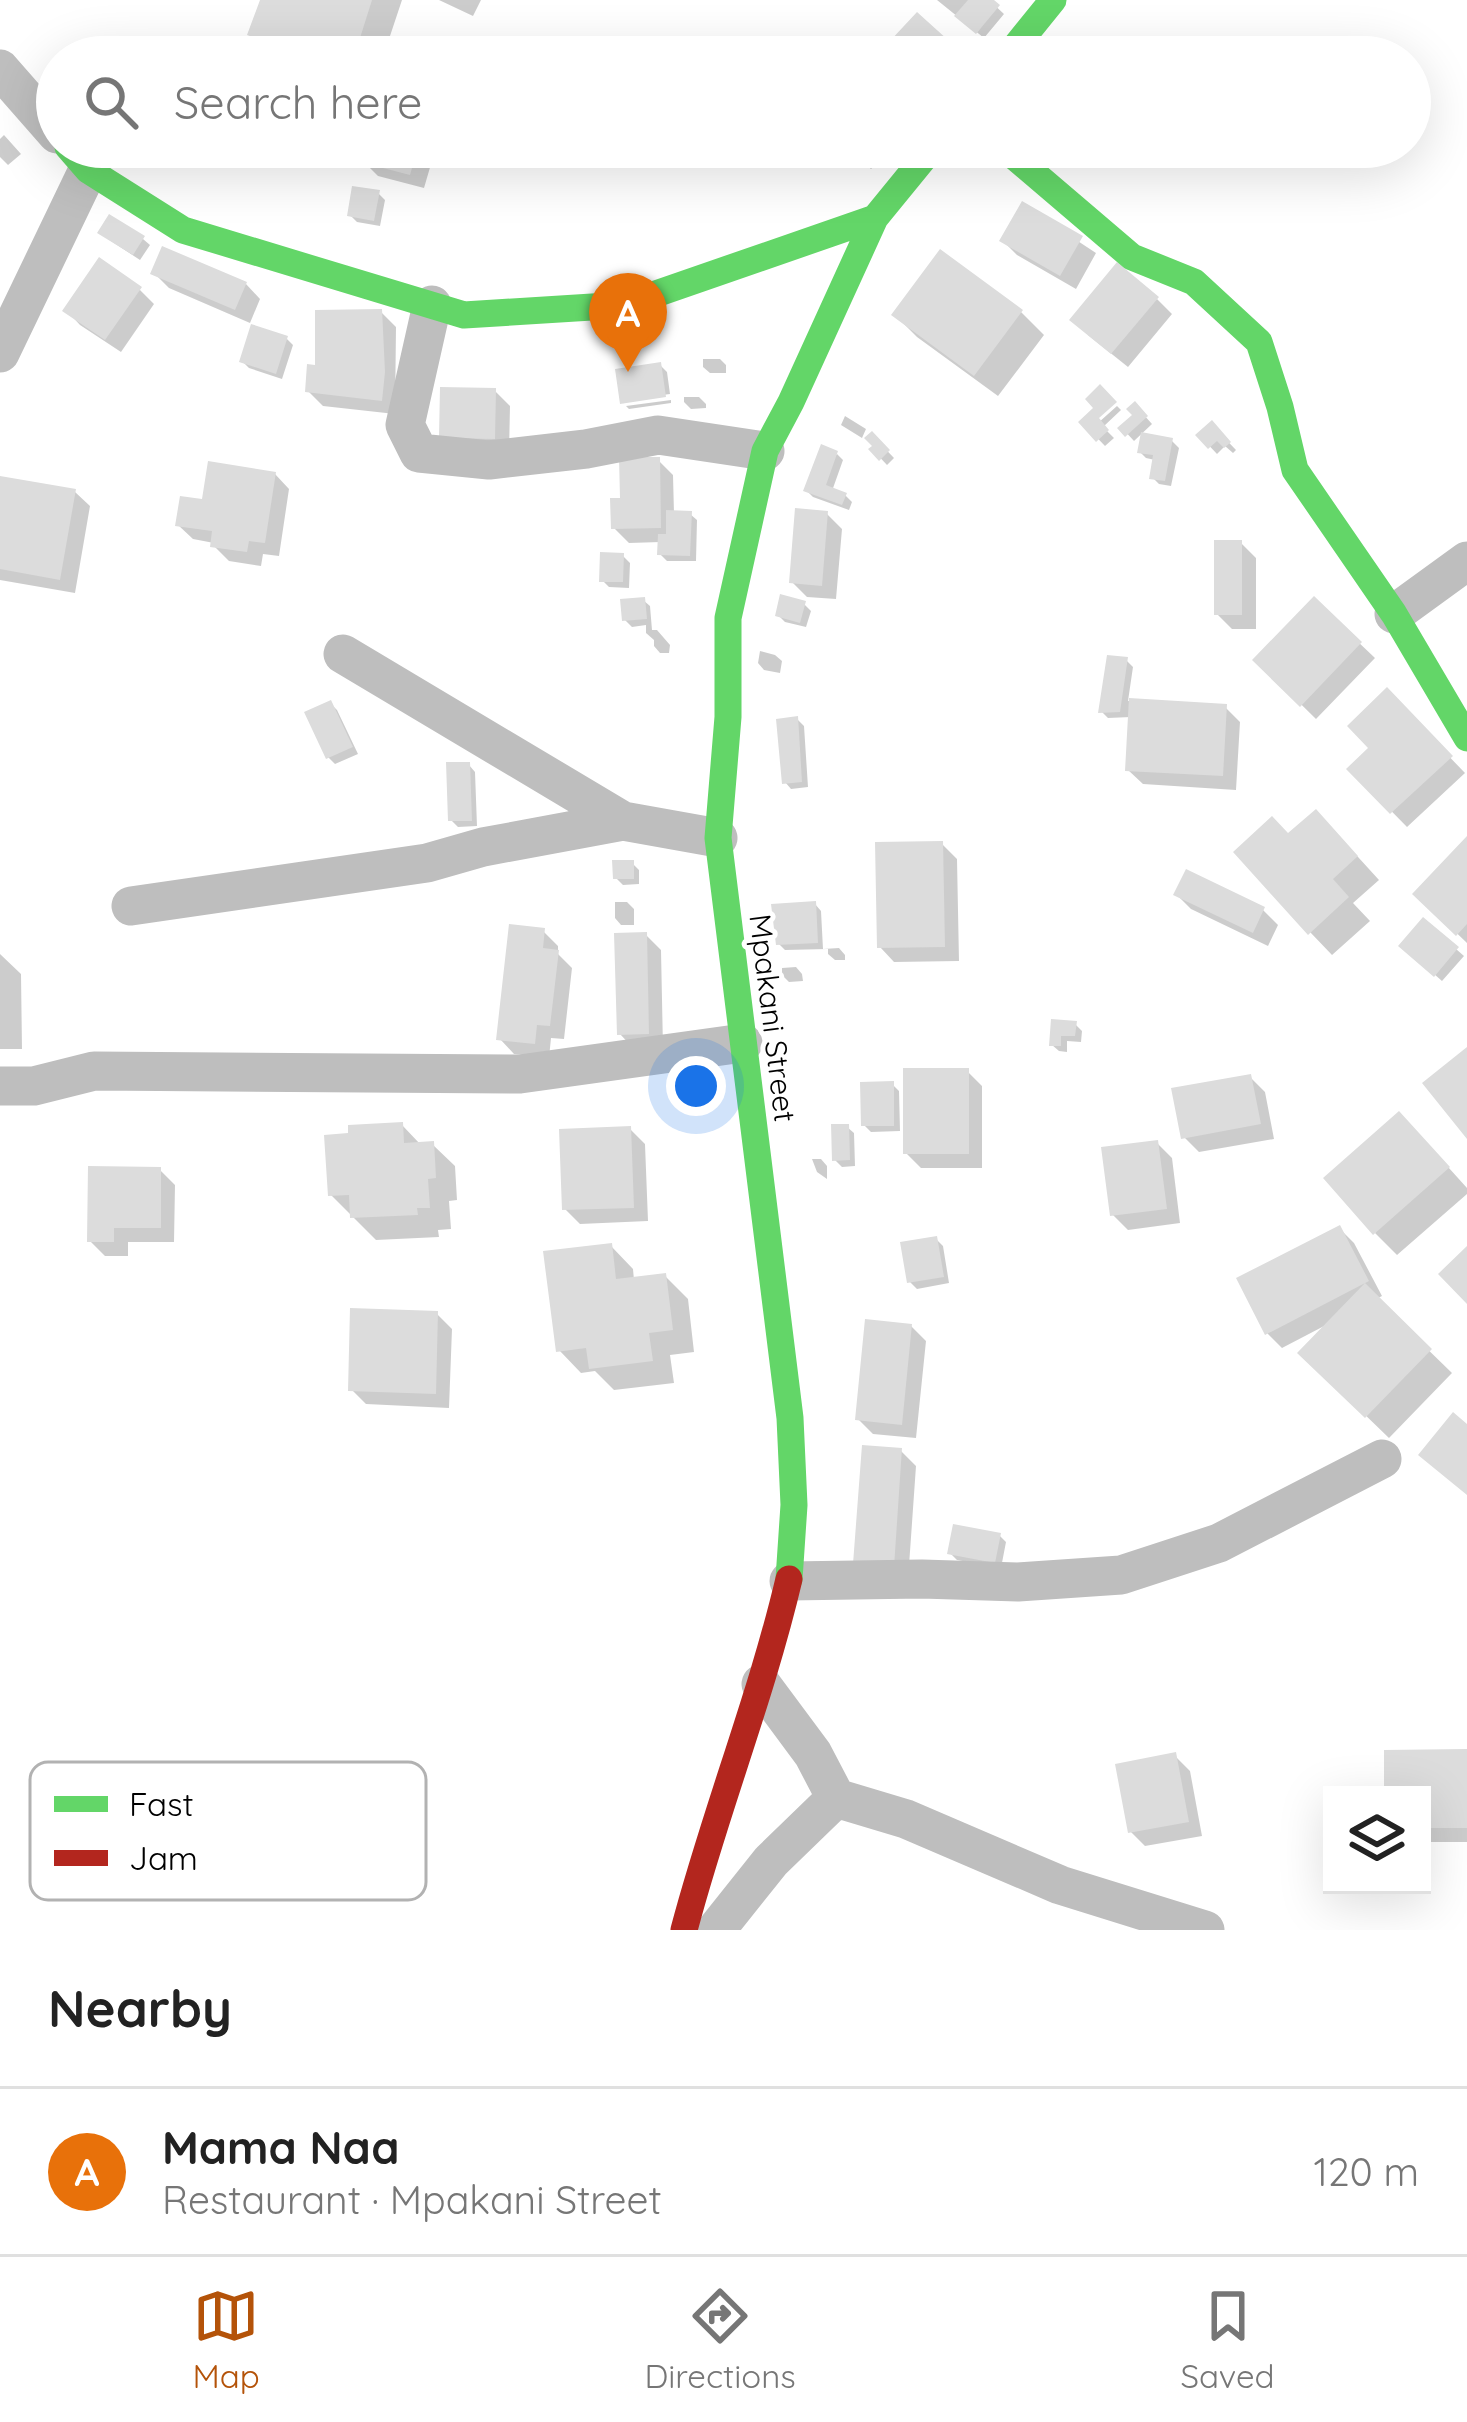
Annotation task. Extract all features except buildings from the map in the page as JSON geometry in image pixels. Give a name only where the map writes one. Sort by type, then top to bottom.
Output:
[{"type":"street","points":[[1024,36],[1053,0]]},
{"type":"street","points":[[0,68],[36,110]]},
{"type":"street","points":[[0,352],[74,168]]},
{"type":"street","points":[[93,168],[183,230],[464,315],[624,305],[875,218]]},
{"type":"street","name":"Mpakani Street","points":[[684,1930],[788,1581],[794,1505],[790,1418],[718,838],[728,717],[728,618],[765,451],[875,218],[916,168]]},
{"type":"street","points":[[1028,168],[1132,257],[1194,282],[1259,342],[1295,470],[1394,614],[1467,738]]},
{"type":"street","points":[[432,305],[405,425],[419,453],[489,460],[658,436],[765,451]]},
{"type":"street","points":[[1394,614],[1467,561]]},
{"type":"street","points":[[343,654],[623,820],[718,838]]},
{"type":"street","points":[[131,906],[427,863],[483,847],[623,820]]},
{"type":"street","points":[[0,1086],[34,1086],[94,1071],[520,1074],[743,1043]]},
{"type":"street","points":[[788,1581],[1018,1582],[1121,1575],[1219,1544],[1382,1459]]},
{"type":"street","points":[[760,1684],[813,1754],[836,1798],[906,1819],[1060,1885],[1204,1930]]},
{"type":"street","points":[[716,1930],[771,1861],[836,1798]]},
{"type":"traffic: fast","points":[[1024,36],[1053,0]]},
{"type":"traffic: fast","points":[[86,168],[183,230],[464,315],[624,305],[875,218]]},
{"type":"traffic: fast","points":[[789,1579],[794,1505],[790,1418],[718,838],[728,717],[728,618],[765,451],[875,218],[916,168]]},
{"type":"traffic: fast","points":[[1028,168],[1132,257],[1194,282],[1259,342],[1295,470],[1394,614],[1467,738]]},
{"type":"traffic: jam","points":[[684,1930],[789,1579]]},
{"type":"place","name":"Mama Naa","points":[[628,372]]}]
